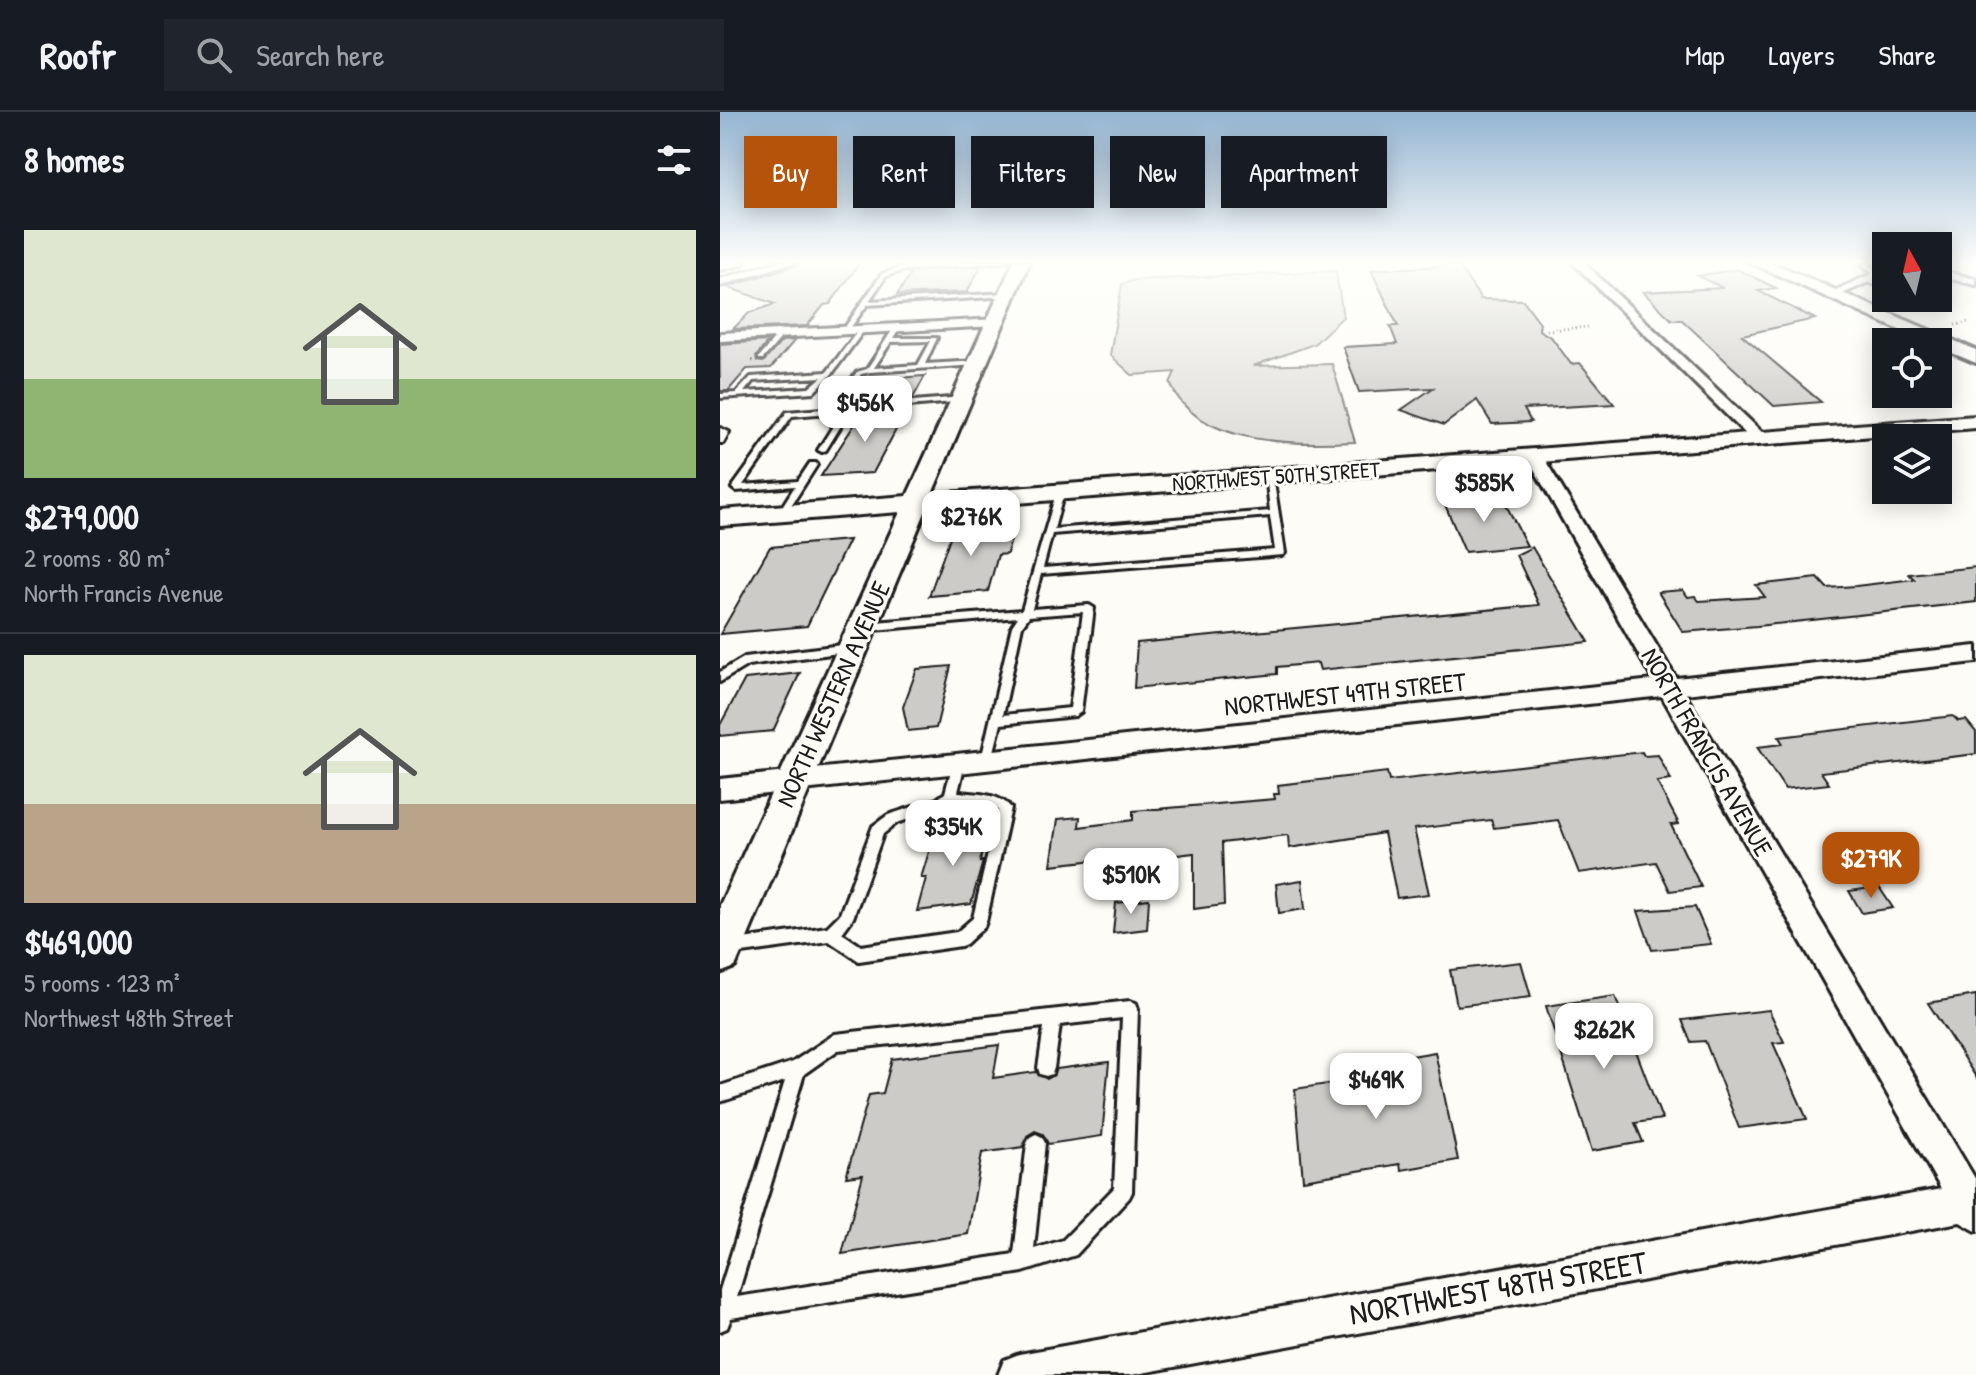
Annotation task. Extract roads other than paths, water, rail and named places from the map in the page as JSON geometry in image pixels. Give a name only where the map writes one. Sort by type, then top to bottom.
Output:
[{"type":"main road","points":[[1892,320],[1976,357]]},
{"type":"main road","name":"NORTH WESTERN AVENUE","points":[[721,950],[919,503],[995,322]]},
{"type":"main road","name":"NORTHWEST 50TH STREET","points":[[720,518],[1976,422]]},
{"type":"street","points":[[1637,320],[1759,438]]},
{"type":"street","points":[[720,337],[995,322]]},
{"type":"street","name":"NORTH FRANCIS AVENUE","points":[[1534,455],[1974,1206]]},
{"type":"street","name":"NORTHWEST 49TH STREET","points":[[720,789],[1976,654]]},
{"type":"street","name":"NORTHWEST 48TH STREET","points":[[1019,1375],[1974,1206]]},
{"type":"lane","points":[[846,330],[853,320]]},
{"type":"lane","points":[[869,370],[897,327]]},
{"type":"lane","points":[[720,396],[811,390],[829,374],[862,329]]},
{"type":"lane","points":[[738,395],[751,379],[759,360],[781,334]]},
{"type":"lane","points":[[889,340],[935,339],[920,367]]},
{"type":"lane","points":[[848,389],[859,373],[869,370],[978,363]]},
{"type":"lane","points":[[751,379],[829,374]]},
{"type":"lane","points":[[801,483],[736,488],[790,414],[963,399]]},
{"type":"lane","points":[[822,450],[849,407]]},
{"type":"lane","points":[[720,430],[725,432],[720,441]]},
{"type":"lane","points":[[782,513],[813,465]]},
{"type":"lane","points":[[1037,571],[1280,553],[1269,476]]},
{"type":"lane","points":[[987,760],[1017,626],[1026,613],[1060,492]]},
{"type":"lane","points":[[1049,532],[1274,513]]},
{"type":"lane","points":[[720,678],[745,661],[858,638],[1026,613],[1089,608],[1075,712],[996,720]]},
{"type":"lane","points":[[721,950],[831,934],[846,918],[878,830],[893,819],[941,803],[951,796],[959,763]]},
{"type":"lane","points":[[831,934],[859,954],[961,939],[979,922],[1005,808],[994,802],[951,796]]},
{"type":"lane","points":[[720,1094],[797,1069],[835,1042],[1130,1009],[1123,1192],[1069,1248],[1023,1262],[722,1315],[797,1069]]},
{"type":"lane","points":[[1046,1068],[1053,1018]]},
{"type":"lane","points":[[1023,1262],[1036,1143]]}]
